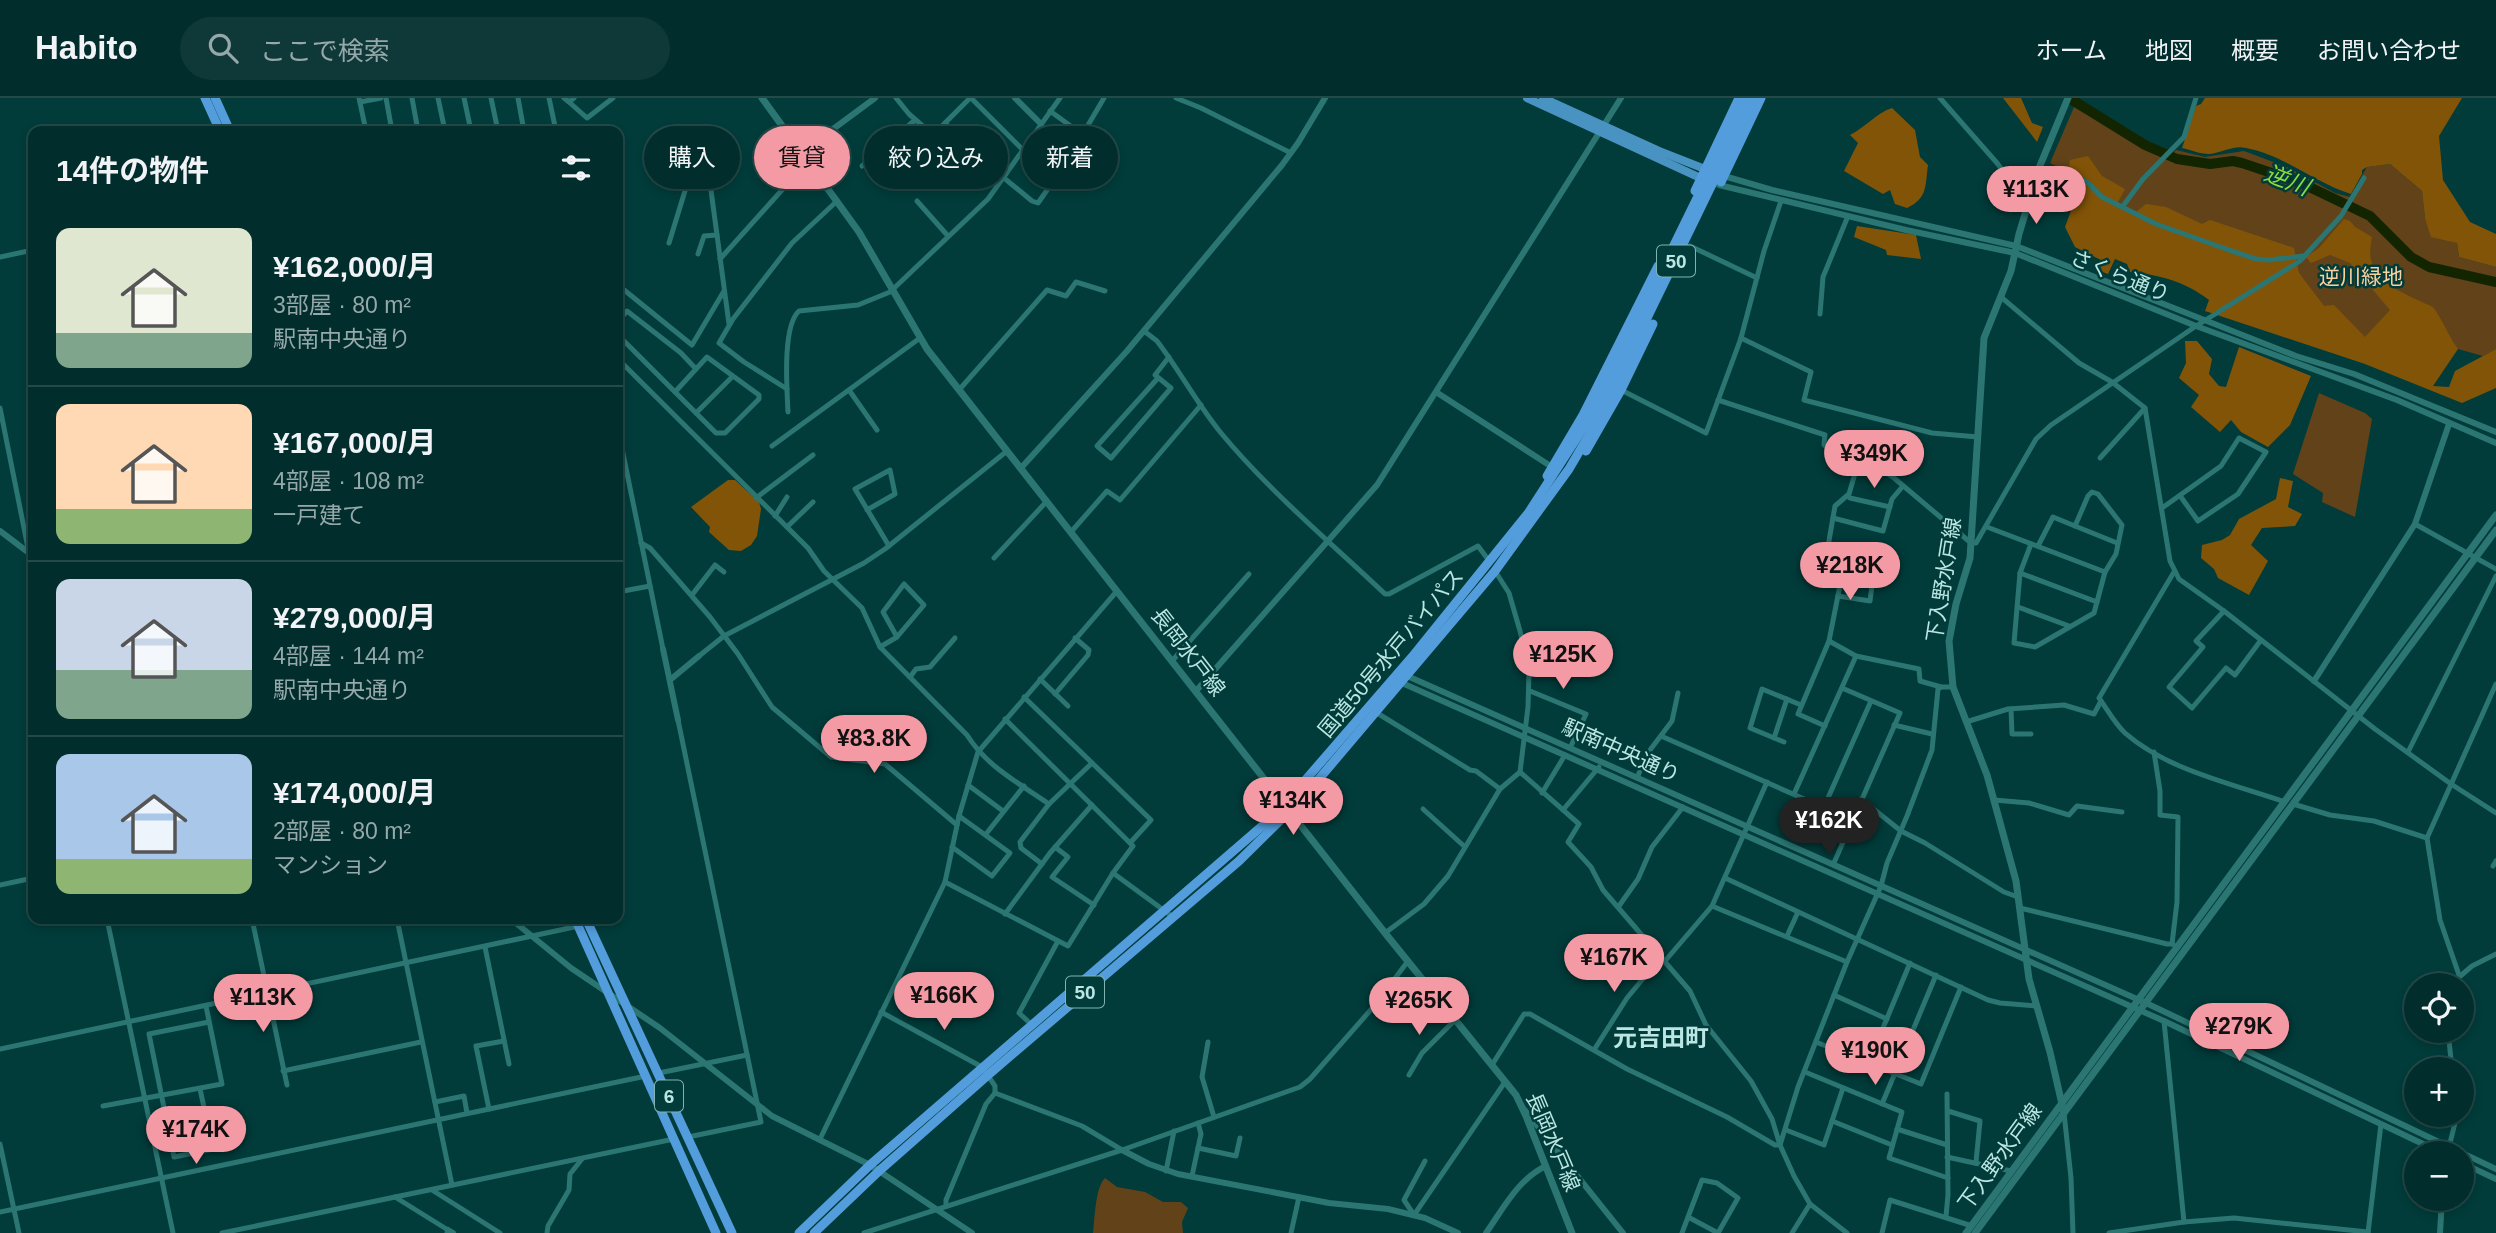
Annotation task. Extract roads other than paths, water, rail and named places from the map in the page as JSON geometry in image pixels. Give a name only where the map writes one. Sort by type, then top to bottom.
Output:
[{"type":"highway","points":[[205,98],[218,126]]},
{"type":"highway","points":[[215,98],[228,126]]},
{"type":"highway","points":[[1510,537],[1589,405],[1739,98]]},
{"type":"highway","name":"国道50号水戸バイパス","points":[[1287,808],[1396,674],[1520,539],[1569,469],[1746,98]]},
{"type":"highway","name":"国道50号水戸バイパス","points":[[799,1233],[1170,914],[1287,808],[1377,713],[1492,567],[1510,537],[1592,421],[1754,98]]},
{"type":"highway","points":[[1520,539],[1555,499],[1575,470],[1621,390],[1761,98]]},
{"type":"highway","name":"国道50号水戸バイパス","points":[[985,1071],[1032,1026],[1170,914]]},
{"type":"highway","name":"6","points":[[577,924],[716,1233]]},
{"type":"highway","name":"6","points":[[588,924],[732,1233]]},
{"type":"highway","name":"国道50号水戸バイパス","points":[[814,1233],[875,1168]]},
{"type":"main road","name":"長岡水戸線","points":[[762,98],[783,126]]},
{"type":"main road","name":"さくら通り","points":[[1527,98],[1705,169],[1722,180]]},
{"type":"main road","name":"さくら通り","points":[[1543,98],[1701,179],[1722,180]]},
{"type":"main road","name":"下入野水戸線","points":[[2064,1113],[2036,1006],[2026,960],[2018,897],[1994,800],[1953,687],[1949,652],[1951,626],[1968,568],[1971,543],[1984,338],[2011,271],[2039,168],[2066,101]]},
{"type":"main road","name":"長岡水戸線","points":[[828,189],[859,232],[920,338],[958,390],[1505,1082],[1522,1107],[1572,1233]]},
{"type":"main road","name":"下入野水戸線","points":[[1966,1233],[1973,1229],[2064,1113],[2175,945],[2359,716],[2472,555],[2496,515]]},
{"type":"main road","name":"下入野水戸線","points":[[1973,1229],[2062,1101],[2137,1006],[2146,1003],[2352,710],[2472,555],[2496,530]]},
{"type":"street","points":[[365,126],[360,100],[383,98],[391,126]]},
{"type":"street","points":[[412,98],[417,126]]},
{"type":"street","points":[[438,98],[444,126]]},
{"type":"street","points":[[464,98],[470,126]]},
{"type":"street","points":[[491,98],[497,126]]},
{"type":"street","points":[[518,98],[523,126]]},
{"type":"street","points":[[555,126],[550,101],[556,98]]},
{"type":"street","points":[[569,99],[587,118],[613,98]]},
{"type":"street","points":[[837,126],[875,98]]},
{"type":"street","points":[[896,98],[915,121],[933,135],[970,98],[1022,149]]},
{"type":"street","points":[[1015,98],[1041,124],[1060,98]]},
{"type":"street","points":[[1088,126],[1104,98]]},
{"type":"street","points":[[1176,98],[1291,153]]},
{"type":"street","points":[[1021,468],[1144,331],[1291,153],[1325,98]]},
{"type":"street","points":[[1196,691],[1377,485],[1621,98]]},
{"type":"street","points":[[1940,98],[2014,186],[2030,198]]},
{"type":"street","points":[[2123,206],[2143,179],[2184,137],[2196,98]]},
{"type":"street","points":[[1051,111],[1071,126]]},
{"type":"street","points":[[862,166],[915,121]]},
{"type":"street","points":[[945,123],[948,126]]},
{"type":"street","points":[[1008,172],[1022,151]]},
{"type":"street","points":[[2039,168],[2076,176],[2102,197],[2168,229],[2256,259],[2288,260],[2304,256]]},
{"type":"street","points":[[1717,400],[1825,435],[1824,445],[1858,463],[1885,472],[1971,543],[1976,543],[2036,439],[2051,425],[2112,382],[2300,261],[2343,212],[2364,178]]},
{"type":"street","points":[[1008,179],[1032,201],[1038,203],[1047,189]]},
{"type":"street","name":"さくら通り","points":[[1722,180],[1781,201],[2015,249],[2196,326],[2397,400],[2496,443]]},
{"type":"street","name":"さくら通り","points":[[1722,180],[2015,249],[2296,356],[2366,378],[2496,432]]},
{"type":"street","points":[[669,243],[686,189]]},
{"type":"street","points":[[711,189],[729,324]]},
{"type":"street","points":[[720,259],[783,189]]},
{"type":"street","points":[[788,412],[789,339],[795,315],[799,312],[858,305],[893,290],[988,200],[996,189]]},
{"type":"street","points":[[787,389],[719,343],[729,324],[792,243],[837,201]]},
{"type":"street","points":[[917,201],[948,236]]},
{"type":"street","points":[[1621,390],[1706,433],[1741,338],[1756,278],[1781,201]]},
{"type":"street","points":[[1820,314],[1823,277],[1848,216]]},
{"type":"street","points":[[698,254],[704,236],[717,235]]},
{"type":"street","points":[[1690,247],[1756,278]]},
{"type":"street","points":[[0,257],[28,251]]},
{"type":"street","points":[[958,390],[1047,290],[1066,296],[1076,282],[1105,291]]},
{"type":"street","points":[[623,289],[692,345],[724,291]]},
{"type":"street","points":[[2001,297],[2079,363],[2112,382],[2145,408],[2174,572],[2359,716],[2451,784],[2496,813]]},
{"type":"street","points":[[623,315],[627,311],[681,353],[696,369]]},
{"type":"street","points":[[1144,331],[1157,341],[1220,432],[1296,514],[1385,594],[1478,546],[1509,593],[1529,673],[1530,691],[1520,772],[1500,789],[1448,876],[1424,904],[1385,933]]},
{"type":"street","points":[[772,446],[920,338]]},
{"type":"street","points":[[1741,338],[1811,372],[1804,400],[1932,433],[1978,437]]},
{"type":"street","points":[[623,340],[675,392],[696,413],[716,433],[725,433],[760,399],[759,395],[707,358],[675,392]]},
{"type":"street","points":[[1158,378],[1097,446],[1111,458],[1171,388],[1155,375],[1169,357]]},
{"type":"street","points":[[623,364],[808,548],[824,571],[862,608],[880,647],[967,735],[978,752],[991,765],[1049,804]]},
{"type":"street","points":[[696,413],[732,377]]},
{"type":"street","points":[[849,390],[877,430]]},
{"type":"street","points":[[1436,393],[1552,467]]},
{"type":"street","points":[[1071,531],[1107,491],[1120,500],[1201,405]]},
{"type":"street","points":[[0,408],[28,540]]},
{"type":"street","points":[[2100,458],[2145,408]]},
{"type":"street","points":[[2314,681],[2415,524],[2449,424]]},
{"type":"street","points":[[2162,508],[2221,466],[2239,438],[2266,452],[2238,494],[2198,521],[2181,497]]},
{"type":"street","points":[[670,680],[724,636],[834,579],[889,546],[1007,451]]},
{"type":"street","points":[[623,455],[761,1122],[688,1137]]},
{"type":"street","points":[[757,498],[813,455]]},
{"type":"street","points":[[1838,596],[1870,601],[1874,570],[1828,561],[1826,558],[1835,506],[1847,496],[1858,463]]},
{"type":"street","points":[[867,510],[895,494],[890,470],[855,489],[867,510],[889,546]]},
{"type":"street","points":[[1833,518],[1883,531],[1892,499],[1903,486]]},
{"type":"street","points":[[2031,544],[2020,573],[2014,643],[2035,647],[2069,626],[2088,619],[2094,613],[2105,572],[2116,554],[2122,525],[2098,494],[2092,492],[2088,496],[2075,526]]},
{"type":"street","points":[[1847,496],[1890,507]]},
{"type":"street","points":[[775,516],[787,497]]},
{"type":"street","points":[[994,558],[1047,501]]},
{"type":"street","points":[[787,527],[813,502]]},
{"type":"street","points":[[2038,546],[2053,517],[2117,543]]},
{"type":"street","points":[[2415,524],[2496,569]]},
{"type":"street","points":[[1987,527],[2105,572]]},
{"type":"street","points":[[0,531],[28,552]]},
{"type":"street","points":[[641,542],[650,548],[692,595],[724,636],[772,707],[831,757],[884,764],[957,825]]},
{"type":"street","points":[[692,595],[715,565],[724,572]]},
{"type":"street","points":[[1825,726],[1798,714],[1829,641],[1844,565]]},
{"type":"street","points":[[2174,572],[2099,698],[2125,733],[2154,752],[2196,773],[2330,815],[2374,821],[2427,838]]},
{"type":"street","points":[[2020,573],[2097,602]]},
{"type":"street","points":[[1172,661],[1249,574]]},
{"type":"street","points":[[2408,752],[2496,576]]},
{"type":"street","points":[[880,647],[897,637],[924,605],[904,584],[883,612],[897,637]]},
{"type":"street","points":[[623,591],[650,586]]},
{"type":"street","points":[[820,1139],[945,882],[959,816],[978,752],[1118,590]]},
{"type":"street","points":[[2018,607],[2069,626]]},
{"type":"street","points":[[2224,611],[2196,640],[2203,647],[2169,687],[2192,708],[2226,668],[2235,675],[2261,640]]},
{"type":"street","points":[[910,677],[916,669],[930,667],[955,638]]},
{"type":"street","points":[[1055,694],[1088,655],[1089,650],[1076,638]]},
{"type":"street","points":[[1829,641],[1857,656],[1919,669],[1920,681],[1941,687],[1953,687]]},
{"type":"street","points":[[1794,794],[1857,656]]},
{"type":"street","name":"駅南中央通り","points":[[1396,674],[1565,755],[1637,778],[2025,950],[2164,1021],[2417,1141]]},
{"type":"street","points":[[1040,679],[1068,706]]},
{"type":"street","name":"駅南中央通り","points":[[1405,679],[1526,728],[1744,835],[2026,960],[2137,1006]]},
{"type":"street","points":[[2458,973],[2440,920],[2427,838],[2496,684]]},
{"type":"street","points":[[1780,1145],[1816,1042],[1857,938],[1881,886],[1887,863],[1931,750],[1938,689],[1941,687]]},
{"type":"street","points":[[1833,865],[1900,713],[1842,688]]},
{"type":"street","points":[[1784,742],[1750,729],[1762,689],[1801,705]]},
{"type":"street","points":[[1530,691],[1586,715],[1570,748]]},
{"type":"street","points":[[1637,778],[1647,754],[1672,721],[1678,693]]},
{"type":"street","points":[[1024,697],[1151,820],[1130,843]]},
{"type":"street","points":[[1773,738],[1787,699]]},
{"type":"street","points":[[1824,807],[1871,701]]},
{"type":"street","points":[[1966,723],[2011,709],[2064,705],[2094,714],[2101,701]]},
{"type":"street","points":[[2011,709],[2012,734],[2031,734]]},
{"type":"street","points":[[1377,713],[1470,771],[1476,771],[1500,789]]},
{"type":"street","points":[[945,882],[1068,946],[1133,846],[1005,719]]},
{"type":"street","points":[[1895,725],[1932,734]]},
{"type":"street","points":[[1661,736],[1852,820]]},
{"type":"street","points":[[2020,908],[2175,945],[2178,817],[2160,815],[2160,791],[2154,752]]},
{"type":"street","points":[[1542,793],[1565,755]]},
{"type":"street","points":[[1042,864],[1021,848],[1020,842],[1049,804],[1092,763]]},
{"type":"street","points":[[1563,810],[1599,766]]},
{"type":"street","points":[[1520,772],[1579,824],[1568,842],[1591,867],[1603,890],[1690,991],[1706,1025],[1751,1081],[1772,1119],[1780,1145],[1810,1204],[1847,1233]]},
{"type":"street","points":[[1594,1050],[1627,998],[1712,906],[1767,782]]},
{"type":"street","points":[[968,785],[1003,811]]},
{"type":"street","points":[[986,834],[1024,786]]},
{"type":"street","points":[[1861,799],[1901,831],[2004,892],[2018,897]]},
{"type":"street","points":[[1994,800],[2029,803],[2069,815],[2077,806],[2122,812]]},
{"type":"street","points":[[1005,914],[1055,847],[1092,805]]},
{"type":"street","points":[[1619,906],[1642,873],[1652,847],[1683,807]]},
{"type":"street","points":[[1423,809],[1465,847]]},
{"type":"street","points":[[953,847],[992,876],[1010,853],[959,816]]},
{"type":"street","points":[[1055,847],[1068,857],[1052,877],[1094,905]]},
{"type":"street","points":[[1113,873],[1170,914]]},
{"type":"street","points":[[1725,878],[1961,987],[2000,1003],[2036,1006]]},
{"type":"street","points":[[0,885],[28,879]]},
{"type":"street","points":[[1712,906],[1847,962]]},
{"type":"street","points":[[1787,936],[1798,912]]},
{"type":"street","points":[[108,924],[173,1233]]},
{"type":"street","points":[[253,924],[286,1085]]},
{"type":"street","points":[[398,924],[452,1185]]},
{"type":"street","points":[[518,924],[562,961],[628,1006],[758,1106],[875,1168],[972,1233]]},
{"type":"street","points":[[0,1049],[535,937],[574,924]]},
{"type":"street","points":[[1032,1026],[1019,1013],[1058,941]]},
{"type":"street","points":[[485,947],[509,1064]]},
{"type":"street","points":[[2463,973],[2496,954]]},
{"type":"street","points":[[864,1233],[1122,1150],[1300,1087],[1376,1005],[1408,961]]},
{"type":"street","points":[[1868,1064],[1910,963]]},
{"type":"street","points":[[1882,1104],[1936,975]]},
{"type":"street","points":[[1816,1042],[1921,1084],[1961,987]]},
{"type":"street","points":[[1834,995],[1887,1019]]},
{"type":"street","points":[[2146,1003],[2430,1141]]},
{"type":"street","points":[[103,1107],[222,1084],[206,1006]]},
{"type":"street","points":[[881,1012],[985,1071],[995,1086],[995,1093],[986,1104],[946,1200],[946,1206]]},
{"type":"street","points":[[1492,1065],[1524,1014],[1530,1014],[1627,1069],[1727,1117],[1775,1145],[1780,1145]]},
{"type":"street","points":[[1409,1074],[1422,1053],[1455,1020]]},
{"type":"street","points":[[2164,1021],[2184,1222]]},
{"type":"street","points":[[200,1089],[213,1149],[174,1157],[149,1034],[209,1022]]},
{"type":"street","points":[[489,1109],[476,1046],[504,1041]]},
{"type":"street","points":[[284,1071],[421,1042]]},
{"type":"street","points":[[1208,1042],[1202,1077],[1213,1117]]},
{"type":"street","points":[[659,1073],[747,1055]]},
{"type":"street","points":[[1805,1072],[1902,1112],[1889,1158],[1948,1178]]},
{"type":"street","points":[[0,1212],[646,1076]]},
{"type":"street","points":[[1413,1215],[1505,1082]]},
{"type":"street","points":[[1786,1129],[1824,1145],[1843,1088]]},
{"type":"street","points":[[995,1093],[1082,1126],[1122,1150],[1166,1171],[1329,1203],[1373,1206],[1413,1215],[1458,1233]]},
{"type":"street","points":[[1945,1216],[1948,1178],[1947,1094]]},
{"type":"street","points":[[435,1102],[464,1096],[467,1113]]},
{"type":"street","points":[[1522,1107],[1623,1233]]},
{"type":"street","points":[[1948,1111],[1980,1121],[1976,1162]]},
{"type":"street","points":[[2064,1113],[2071,1178],[2073,1233]]},
{"type":"street","points":[[1832,1121],[1892,1145]]},
{"type":"street","points":[[1192,1176],[1201,1134],[1198,1123]]},
{"type":"street","points":[[2109,1233],[2234,1218],[2368,1232],[2381,1124]]},
{"type":"street","points":[[1897,1129],[1947,1145]]},
{"type":"street","points":[[1166,1171],[1174,1131]]},
{"type":"street","points":[[1198,1147],[1236,1156],[1240,1138]]},
{"type":"street","points":[[222,1233],[674,1139]]},
{"type":"street","points":[[0,1144],[19,1233]]},
{"type":"street","points":[[1947,1157],[2011,1171]]},
{"type":"street","points":[[547,1233],[548,1226],[569,1190],[570,1174],[582,1159]]},
{"type":"street","points":[[2474,1160],[2496,1169]]},
{"type":"street","points":[[1413,1215],[1404,1200],[1424,1161]]},
{"type":"street","points":[[1486,1233],[1525,1181],[1546,1166]]},
{"type":"street","points":[[2474,1169],[2496,1179]]},
{"type":"street","points":[[1682,1233],[1688,1217],[1702,1180],[1717,1183],[1738,1198],[1718,1233],[1688,1217]]},
{"type":"street","points":[[432,1189],[500,1233]]},
{"type":"street","points":[[395,1197],[449,1232]]},
{"type":"street","points":[[1291,1233],[1299,1197]]},
{"type":"street","points":[[1882,1233],[1890,1200],[1945,1216],[1973,1229]]},
{"type":"street","points":[[1792,1233],[1810,1204]]},
{"type":"street","points":[[2440,1233],[2441,1211]]},
{"type":"waterway","name":"逆川","points":[[2069,98],[2145,145],[2177,159],[2210,164],[2233,161],[2301,183],[2370,216],[2411,257],[2429,267],[2496,282]]},
{"type":"district","name":"元吉田町","points":[[1661,1038]]},
{"type":"park label","name":"逆川緑地","points":[[2361,277]]}]
